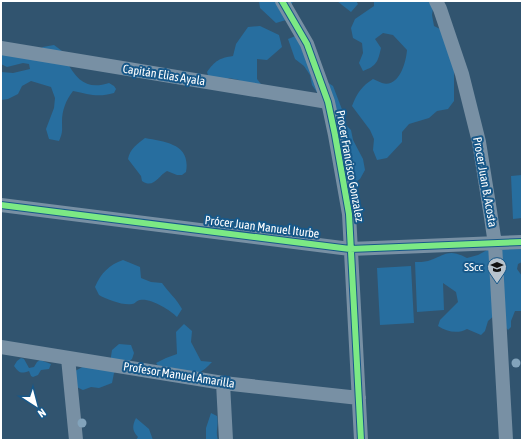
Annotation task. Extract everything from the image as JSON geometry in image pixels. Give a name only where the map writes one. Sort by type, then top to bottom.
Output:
[{"type":"street","name":"Procer Francisco Gonzalez","points":[[282,1],[307,44],[328,102],[335,135],[349,214],[361,440]]},
{"type":"street","name":"Procer Juan B. Acosta","points":[[436,1],[462,74],[479,142],[495,244],[506,440]]},
{"type":"street","name":"Capitán Elias Ayala","points":[[1,48],[328,102]]},
{"type":"street","name":"Prócer Juan Manuel Iturbe","points":[[1,205],[350,249],[522,242]]},
{"type":"street","name":"Profesor Manuel Amarilla","points":[[1,347],[223,383],[359,398]]},
{"type":"street","points":[[68,358],[76,440]]},
{"type":"street","points":[[223,383],[226,440]]},
{"type":"shaded area","points":[[259,1],[293,1],[286,20],[276,23],[260,8]]},
{"type":"shaded area","points":[[337,1],[356,1],[358,4],[351,12]]},
{"type":"shaded area","points":[[374,1],[434,1],[432,15],[434,26],[454,36],[454,101],[448,109],[437,111],[429,118],[409,124],[402,132],[402,142],[387,158],[377,160],[373,150],[374,139],[370,130],[352,106],[360,90],[373,79],[388,84],[397,78],[403,67],[407,50],[393,35],[383,33],[375,39],[381,48],[378,60],[374,65],[363,71],[359,63],[363,53],[362,43],[353,38],[351,28],[355,19],[374,6]]},
{"type":"shaded area","points":[[260,26],[279,35],[282,47],[267,60],[257,59],[257,79],[264,88],[257,95],[239,80],[229,78],[221,83],[210,82],[207,72],[212,65],[221,59],[233,56],[236,44],[248,27]]},
{"type":"shaded area","points":[[298,35],[324,80],[333,86],[343,112],[344,123],[351,130],[353,140],[363,159],[365,170],[360,179],[351,185],[343,179],[323,101],[312,85],[310,75],[304,66],[295,59],[288,39]]},
{"type":"shaded area","points":[[54,45],[64,53],[71,69],[79,79],[95,85],[109,83],[116,89],[114,93],[103,95],[93,95],[73,91],[66,102],[64,109],[62,118],[62,133],[59,141],[49,139],[46,129],[54,108],[55,98],[51,87],[31,81],[22,86],[18,94],[8,99],[1,100],[1,72],[13,73],[30,69],[29,64],[23,63],[7,67],[1,64],[1,53],[34,53],[43,47]]},
{"type":"shaded area","points":[[145,138],[169,143],[181,150],[185,155],[187,163],[186,172],[182,175],[177,175],[167,171],[153,183],[150,184],[142,181],[141,176],[128,159],[132,150]]},
{"type":"shaded area","points":[[522,175],[522,218],[513,219],[511,176]]},
{"type":"shaded area","points":[[510,245],[522,247],[522,262],[518,264],[517,269],[522,276],[522,311],[515,311],[511,321],[511,327],[508,330],[496,314],[488,321],[485,331],[481,335],[467,329],[464,331],[452,332],[438,326],[440,320],[458,302],[456,292],[443,283],[444,310],[417,312],[415,262],[428,261],[451,253],[467,258],[478,255],[489,249]]},
{"type":"shaded area","points":[[123,260],[140,267],[141,278],[151,282],[162,283],[182,309],[177,317],[165,308],[149,301],[140,300],[133,304],[124,304],[99,295],[95,287],[100,278],[106,270]]},
{"type":"shaded area","points":[[411,266],[414,323],[380,325],[377,268]]},
{"type":"shaded area","points":[[184,324],[192,331],[191,342],[201,361],[212,362],[200,372],[189,376],[162,371],[156,363],[177,354],[176,332]]},
{"type":"shaded area","points":[[119,344],[131,345],[134,353],[132,359],[114,373],[112,383],[99,388],[91,387],[83,390],[70,384],[69,376],[79,369],[98,363],[110,363],[112,350]]},
{"type":"shaded area","points":[[21,358],[24,359],[29,368],[34,367],[40,360],[51,364],[49,369],[41,370],[38,375],[33,377],[29,371],[20,372],[14,366]]},
{"type":"shaded area","points":[[211,413],[217,416],[218,440],[206,440],[206,428]]},
{"type":"shaded area","points":[[136,418],[149,429],[153,440],[136,440],[138,437],[133,428]]},
{"type":"cycle path","points":[[282,1],[307,44],[328,102],[335,135],[349,214],[361,440]]},
{"type":"cycle path","points":[[1,205],[350,249],[522,242]]},
{"type":"place","name":"SScc","points":[[497,284]]}]
